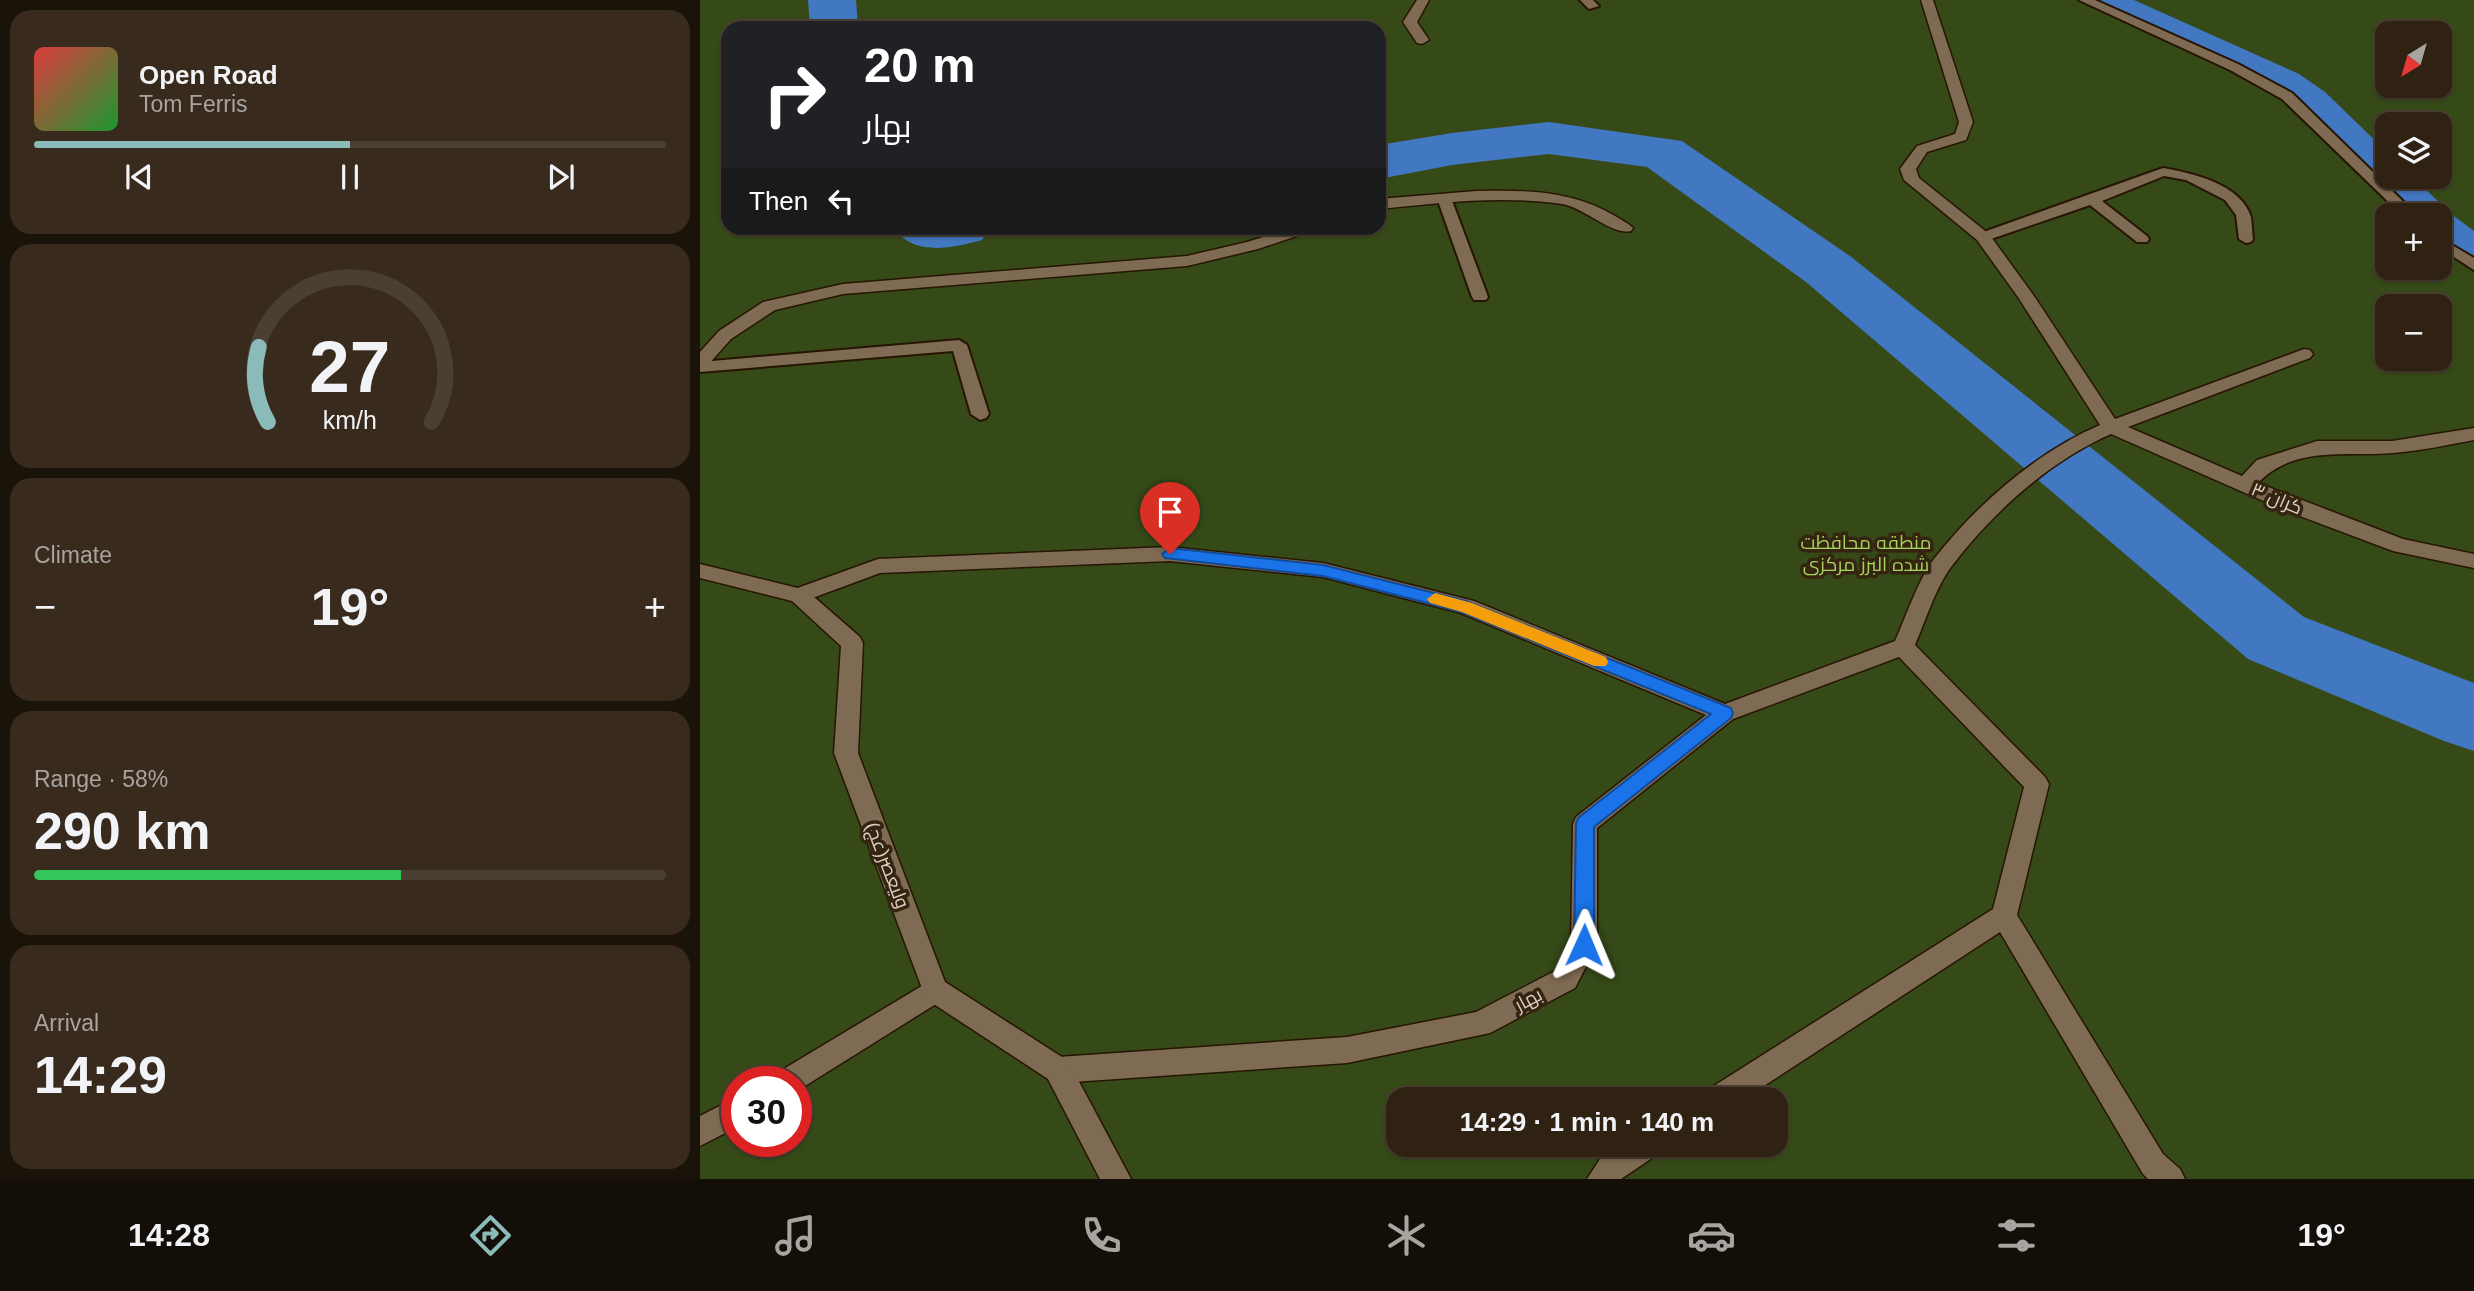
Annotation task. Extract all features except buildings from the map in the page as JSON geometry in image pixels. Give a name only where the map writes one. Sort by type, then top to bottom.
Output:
[{"type":"street","points":[[1422,40],[1410,22],[1423,0]]},
{"type":"street","points":[[1927,0],[1966,122],[1961,137],[1922,149],[1908,169],[1912,180],[1983,237],[2026,296],[2111,427]]},
{"type":"street","points":[[1386,203],[1444,198],[1531,197],[1575,202],[1625,228]]},
{"type":"street","points":[[700,365],[724,335],[769,306],[843,289],[1187,261],[1252,246],[1285,235]]},
{"type":"street","points":[[1738,1087],[2004,916],[2037,784],[1903,647],[1941,565],[2012,488],[2087,438],[2304,354]]},
{"type":"street","name":"کران ۳","points":[[2111,427],[2245,485],[2400,546],[2474,561]]},
{"type":"street","points":[[2245,485],[2264,465],[2317,447],[2392,447],[2474,434]]},
{"type":"street","points":[[799,595],[878,566],[1170,554],[1323,570],[1466,607],[1725,713]]},
{"type":"street","name":"ولیعصر(عج)","points":[[700,571],[799,595],[852,643],[846,753],[935,990]]},
{"type":"street","name":"بهار","points":[[1058,1070],[1347,1050],[1480,1024],[1566,979],[1584,945],[1585,824],[1725,713],[1903,647]]},
{"type":"street","points":[[2004,916],[2153,1164],[2170,1179]]},
{"type":"street","points":[[812,1066],[935,990],[1058,1070],[1116,1179]]},
{"type":"street","points":[[700,1132],[721,1120]]},
{"type":"street","points":[[1602,1179],[1610,1169],[1628,1157]]},
{"type":"lane","points":[[2085,0],[2234,67],[2287,96],[2398,203]]},
{"type":"lane","points":[[1983,237],[2092,200],[2163,172],[2190,177],[2230,197],[2243,215],[2246,239]]},
{"type":"lane","points":[[1444,198],[1480,297]]},
{"type":"lane","points":[[2092,200],[2142,239]]},
{"type":"lane","points":[[2452,250],[2474,265]]},
{"type":"lane","points":[[700,365],[959,345],[980,414]]},
{"type":"green space","name":"منطقه محافظت شده البرز مرکزی","points":[[700,0],[2474,0],[2474,1179],[700,1179]]},
{"type":"waterway","points":[[832,0],[834,21]]},
{"type":"waterway","points":[[2111,0],[2288,80],[2314,99],[2375,158]]},
{"type":"waterway","points":[[1386,161],[1452,149],[1549,138],[1663,153],[1828,269],[2276,638],[2474,718]]},
{"type":"waterway","points":[[2407,189],[2421,203]]},
{"type":"waterway","points":[[2452,233],[2474,246]]},
{"type":"slow traffic","points":[[1435,599],[1466,607],[1600,662]]},
{"type":"route","points":[[1170,554],[1323,570],[1466,607],[1725,713],[1585,824],[1584,945]]}]
